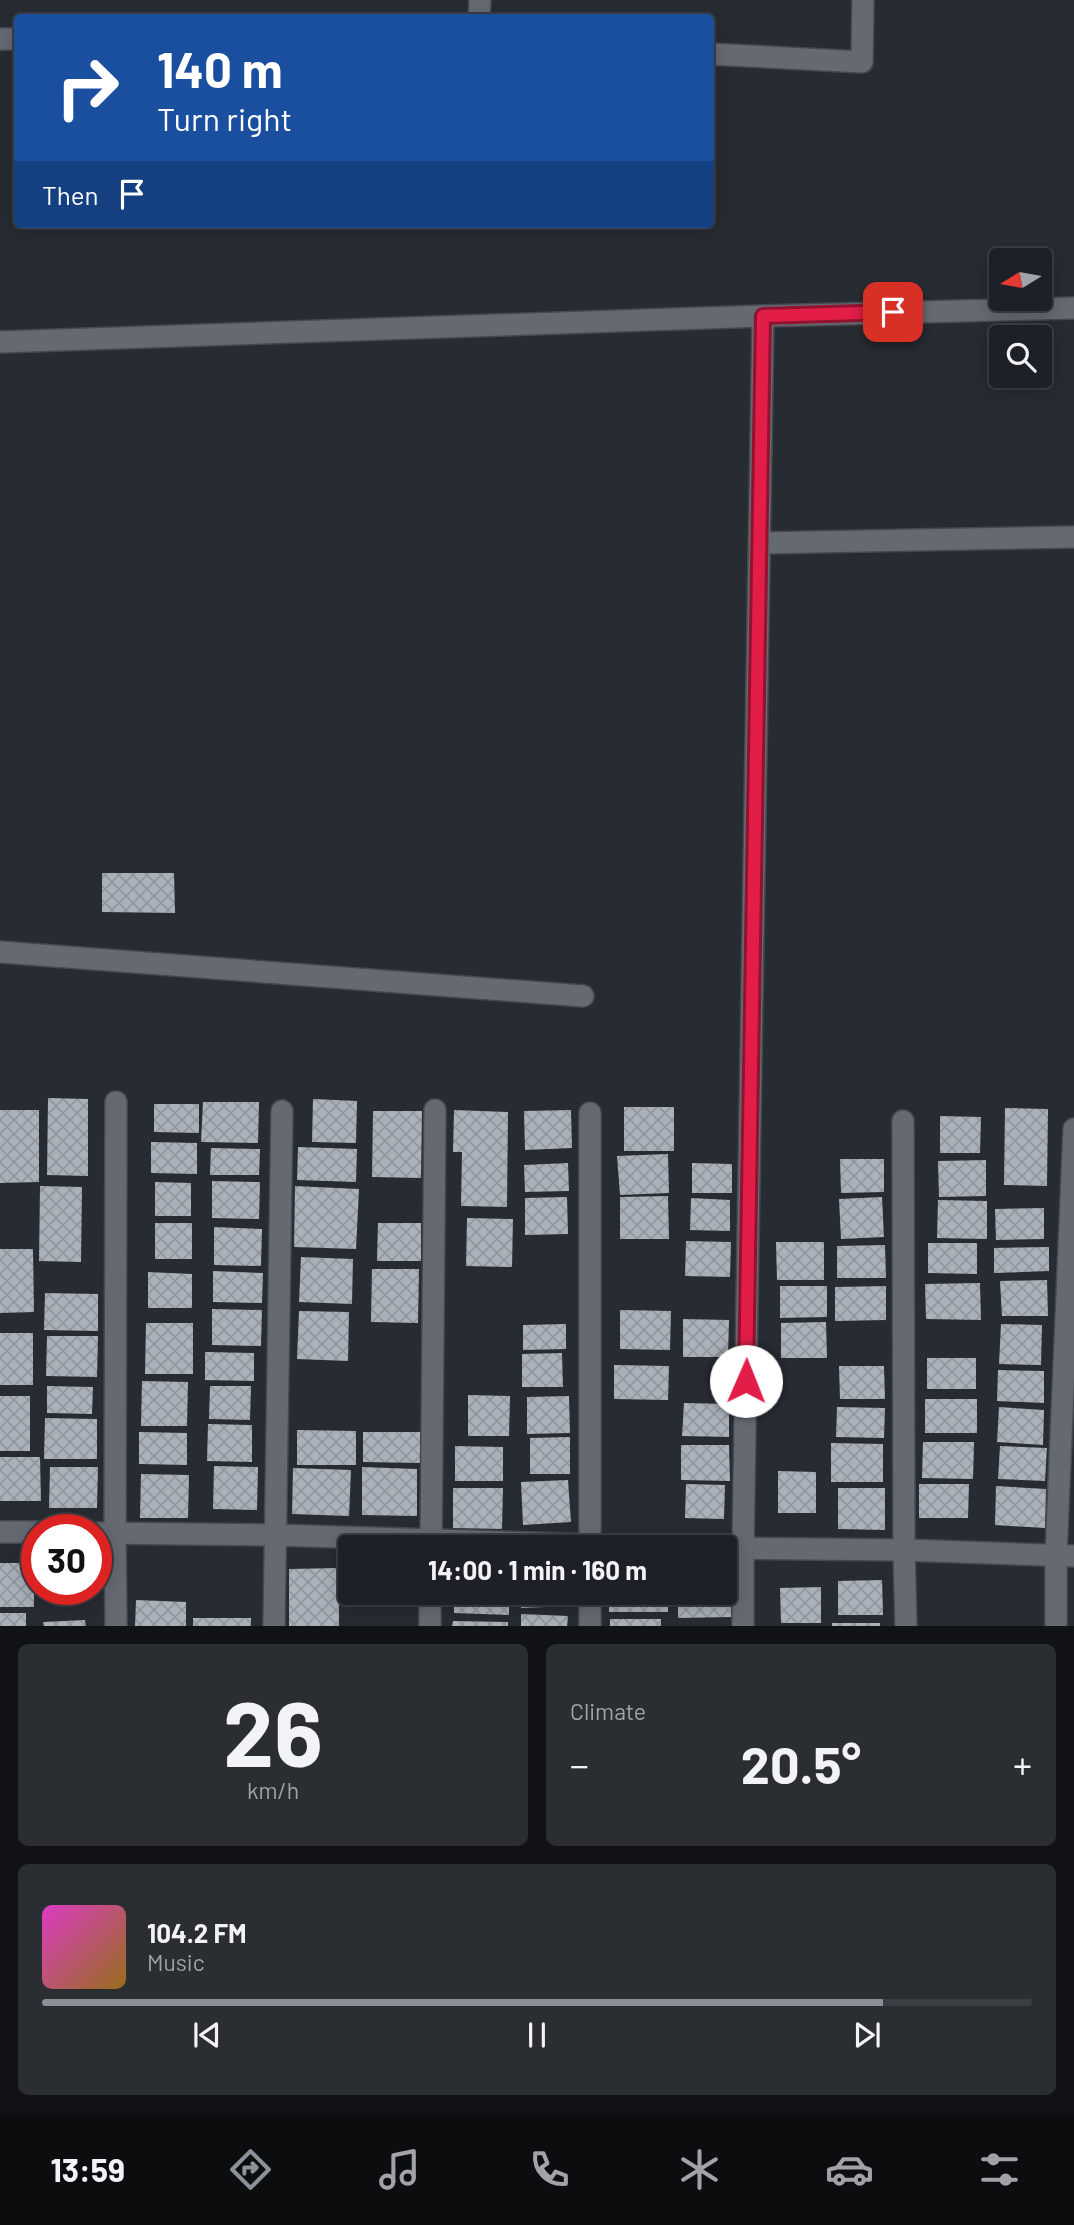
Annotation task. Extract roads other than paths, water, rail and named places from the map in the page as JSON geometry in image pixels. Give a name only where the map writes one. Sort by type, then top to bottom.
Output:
[{"type":"street","points":[[714,54],[862,62],[863,0]]},
{"type":"street","points":[[0,342],[1074,307]]},
{"type":"street","points":[[734,1535],[760,543],[763,316]]},
{"type":"street","points":[[760,543],[1074,537]]},
{"type":"street","points":[[0,952],[583,996]]},
{"type":"street","points":[[105,1514],[116,1102]]},
{"type":"street","points":[[431,1535],[435,1110]]},
{"type":"street","points":[[274,1626],[282,1111]]},
{"type":"street","points":[[590,1113],[590,1535]]},
{"type":"street","points":[[903,1121],[906,1626]]},
{"type":"street","points":[[1056,1626],[1065,1556],[1074,1129]]},
{"type":"street","points":[[0,1532],[21,1532]]},
{"type":"street","points":[[112,1533],[338,1539]]},
{"type":"street","points":[[737,1548],[1065,1556]]},
{"type":"street","points":[[737,1574],[743,1626]]},
{"type":"street","points":[[112,1587],[117,1626]]},
{"type":"street","points":[[430,1605],[430,1626]]},
{"type":"street","points":[[590,1605],[590,1626]]}]
